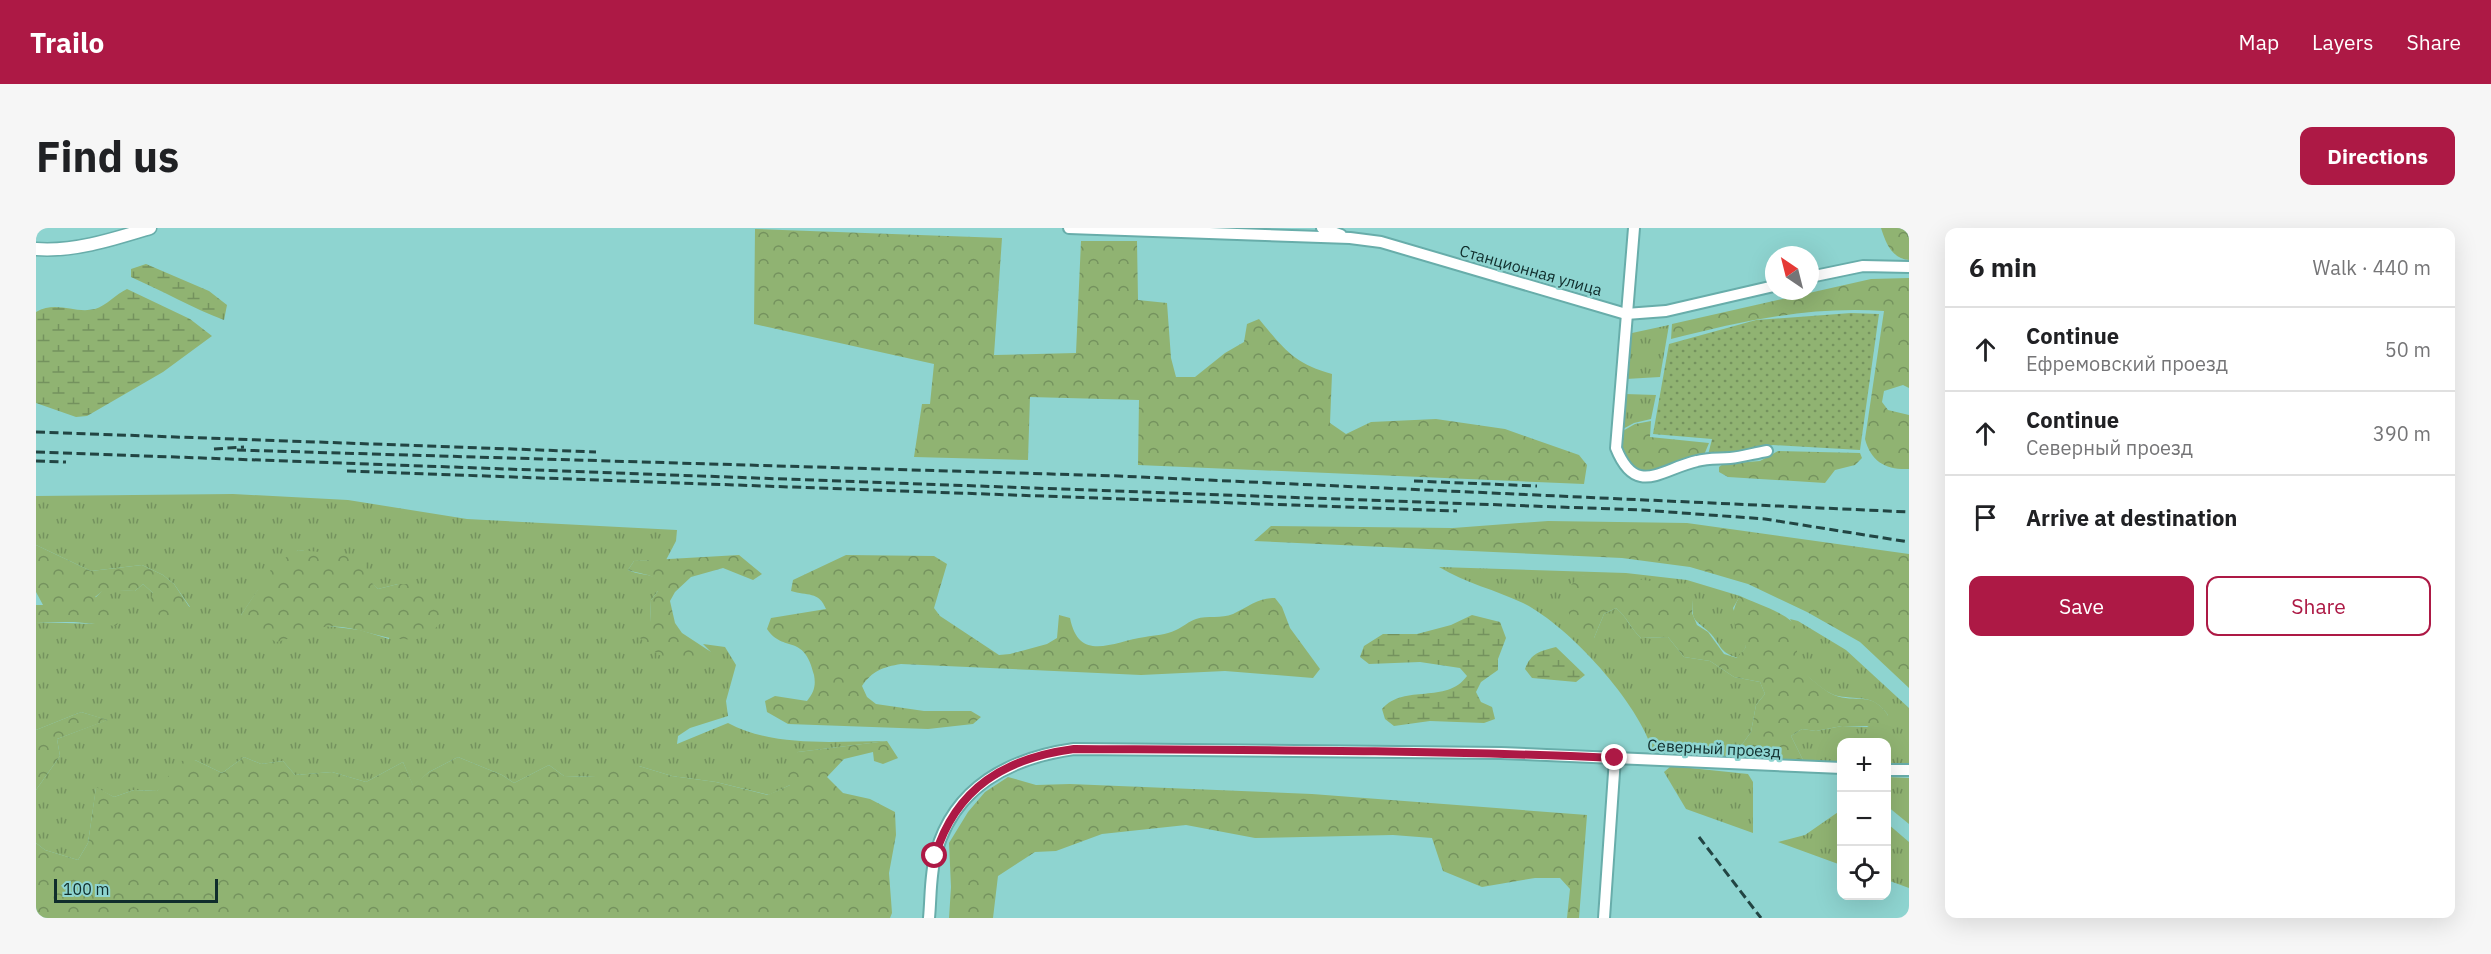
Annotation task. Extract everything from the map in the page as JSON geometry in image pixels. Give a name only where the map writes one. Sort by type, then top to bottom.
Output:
[{"type":"street","points":[[36,249],[50,250],[86,245],[150,228]]},
{"type":"street","name":"Станционная улица","points":[[1069,228],[1291,232],[1350,238],[1406,249],[1626,314]]},
{"type":"street","points":[[1322,228],[1350,238]]},
{"type":"street","points":[[1634,228],[1616,448],[1622,464],[1633,474],[1644,477],[1663,475],[1695,461],[1731,458],[1767,451]]},
{"type":"street","points":[[1819,275],[1863,266],[1909,267]]},
{"type":"street","points":[[1626,314],[1666,311],[1765,288]]},
{"type":"street","name":"Северный проезд","points":[[929,918],[934,864],[941,837],[949,821],[980,784],[1018,761],[1047,753],[1074,749],[1501,753],[1837,768]]},
{"type":"street","points":[[1604,918],[1615,758]]},
{"type":"street","points":[[1891,770],[1909,770]]},
{"type":"green space","points":[[1881,228],[1909,228],[1909,260],[1894,253],[1887,244]]},
{"type":"green space","points":[[755,229],[1002,238],[994,355],[1076,353],[1081,241],[1137,241],[1138,300],[1167,303],[1171,358],[1176,377],[1195,377],[1225,353],[1244,342],[1247,324],[1259,319],[1290,354],[1308,365],[1332,374],[1330,423],[1346,434],[1371,422],[1436,419],[1505,429],[1579,455],[1587,465],[1584,484],[1138,465],[1139,400],[1030,397],[1028,460],[914,457],[922,404],[930,404],[934,364],[754,324]]},
{"type":"green space","points":[[146,264],[209,291],[227,305],[224,320],[131,277],[131,269]]},
{"type":"green space","points":[[1909,278],[1909,388],[1903,385],[1884,391],[1882,402],[1888,410],[1909,415],[1909,469],[1893,468],[1875,459],[1865,439],[1884,311],[1829,311],[1776,316],[1671,339],[1672,324],[1778,300],[1819,300],[1819,291],[1871,279]]},
{"type":"green space","points":[[127,289],[190,319],[212,336],[163,372],[87,416],[76,417],[36,403],[36,312],[51,307],[95,309]]},
{"type":"green space","points":[[1851,313],[1879,314],[1860,450],[1773,445],[1733,454],[1708,455],[1712,439],[1653,434],[1669,344],[1756,320]]},
{"type":"green space","points":[[1669,325],[1660,377],[1626,379],[1632,333]]},
{"type":"green space","points":[[1625,394],[1656,395],[1651,419],[1634,423],[1621,430]]},
{"type":"green space","points":[[1651,421],[1650,437],[1709,443],[1704,455],[1652,473],[1637,472],[1620,447],[1621,432],[1635,424]]},
{"type":"green space","points":[[1778,451],[1860,453],[1862,458],[1855,465],[1835,470],[1825,483],[1728,477],[1719,472],[1719,467],[1723,464],[1760,461]]},
{"type":"green space","points":[[233,494],[348,500],[467,519],[677,530],[676,541],[666,560],[634,561],[628,570],[658,579],[658,591],[651,600],[650,622],[711,652],[703,644],[725,647],[736,665],[726,701],[728,716],[690,728],[678,736],[677,744],[728,723],[746,731],[785,740],[887,741],[798,752],[790,785],[769,795],[716,782],[672,776],[639,766],[596,777],[564,776],[549,765],[514,783],[502,775],[458,757],[429,772],[413,786],[403,762],[366,782],[332,772],[295,775],[283,761],[261,764],[244,757],[222,773],[195,760],[157,791],[134,790],[114,797],[96,788],[88,843],[78,860],[45,850],[36,843],[36,790],[60,756],[57,739],[107,720],[81,712],[36,730],[36,622],[95,624],[95,598],[104,589],[135,591],[143,584],[153,593],[190,607],[174,584],[163,575],[142,565],[91,571],[36,545],[36,496]],"holes":[[[298,550],[351,568],[378,589],[398,584],[389,639],[360,630],[241,615],[258,590]]]},
{"type":"green space","points":[[1548,521],[1687,523],[1909,554],[1909,688],[1860,642],[1807,612],[1748,584],[1690,567],[1622,558],[1254,541],[1271,526],[1453,528]]},
{"type":"green space","points":[[36,545],[91,571],[142,565],[163,575],[174,584],[190,608],[168,618],[152,612],[150,601],[153,593],[143,584],[135,591],[104,590],[95,597],[108,602],[123,616],[116,626],[74,622],[36,622],[36,605],[43,605],[36,592]]},
{"type":"green space","points":[[298,550],[364,556],[367,578],[378,589],[398,584],[414,584],[442,613],[441,623],[425,636],[410,639],[386,637],[350,628],[325,627],[276,642],[248,625],[241,615],[274,565]]},
{"type":"green space","points":[[739,555],[762,574],[753,580],[723,568],[691,577],[675,592],[670,601],[675,623],[682,633],[711,652],[707,662],[685,664],[668,660],[660,656],[638,636],[638,624],[650,622],[651,600],[658,591],[658,580],[628,570],[634,561]]},
{"type":"green space","points":[[846,555],[934,556],[947,564],[934,608],[940,616],[999,655],[1047,644],[1057,638],[1059,615],[1070,618],[1081,641],[1099,646],[1168,633],[1196,619],[1228,615],[1258,601],[1275,598],[1282,607],[1290,628],[1320,669],[1313,678],[1225,671],[1141,675],[901,664],[883,668],[874,673],[862,686],[867,697],[876,704],[924,711],[971,711],[981,717],[973,724],[928,729],[788,724],[767,712],[765,701],[775,696],[807,701],[814,689],[814,675],[805,653],[793,645],[780,641],[767,629],[771,618],[826,609],[820,599],[791,591],[793,580]]},
{"type":"green space","points":[[1439,567],[1626,573],[1687,580],[1740,596],[1733,608],[1746,647],[1738,658],[1723,651],[1709,632],[1695,619],[1693,600],[1581,575],[1594,638],[1604,614],[1616,608],[1641,638],[1668,637],[1684,657],[1710,661],[1734,677],[1760,682],[1765,694],[1756,705],[1751,732],[1733,757],[1653,752],[1645,732],[1618,689],[1581,647],[1561,629],[1523,603],[1459,578]]},
{"type":"green space","points":[[1581,575],[1625,577],[1688,587],[1693,600],[1692,613],[1697,625],[1708,632],[1724,654],[1737,658],[1746,647],[1734,622],[1734,610],[1740,596],[1774,611],[1791,621],[1796,628],[1797,655],[1805,672],[1815,682],[1834,695],[1869,700],[1882,707],[1888,715],[1881,726],[1842,726],[1816,731],[1802,729],[1791,736],[1803,760],[1733,757],[1751,732],[1756,705],[1765,694],[1760,682],[1734,677],[1710,661],[1684,657],[1668,637],[1641,638],[1616,608],[1604,614],[1594,638],[1582,635],[1564,605],[1575,597],[1571,585]]},
{"type":"green space","points":[[1472,615],[1500,622],[1506,638],[1498,659],[1498,670],[1481,682],[1476,692],[1481,702],[1492,707],[1495,719],[1484,723],[1430,721],[1394,726],[1385,719],[1382,709],[1391,701],[1402,697],[1448,690],[1458,685],[1467,676],[1460,668],[1420,662],[1369,664],[1360,657],[1364,646],[1383,634],[1417,634],[1451,625]]},
{"type":"green space","points":[[1790,619],[1798,621],[1846,650],[1909,708],[1909,765],[1891,764],[1891,738],[1837,738],[1837,762],[1803,760],[1791,736],[1802,729],[1816,731],[1842,726],[1867,727],[1888,715],[1871,701],[1829,693],[1803,672],[1797,661],[1793,626]]},
{"type":"green space","points":[[1556,647],[1585,675],[1576,682],[1532,678],[1525,669],[1530,659],[1537,654]]},
{"type":"green space","points":[[81,712],[108,720],[57,739],[60,756],[36,790],[36,730]]},
{"type":"green space","points":[[887,741],[898,758],[883,764],[874,761],[873,752],[844,759],[827,777],[843,793],[870,799],[895,812],[896,835],[889,873],[892,913],[890,918],[36,918],[36,843],[45,850],[78,860],[88,843],[96,787],[114,797],[134,790],[157,791],[180,761],[195,760],[222,773],[244,757],[261,764],[283,761],[295,775],[332,772],[366,782],[403,762],[413,785],[429,772],[458,757],[502,775],[514,783],[549,765],[564,776],[595,777],[607,766],[639,766],[672,776],[716,782],[768,795],[790,785],[785,765],[798,752]]},
{"type":"green space","points":[[1671,766],[1748,774],[1753,782],[1753,833],[1686,809],[1664,772]]},
{"type":"green space","points":[[1008,777],[1036,785],[1070,784],[1312,794],[1587,815],[1579,918],[1567,918],[1570,889],[1560,878],[1535,878],[1482,887],[1443,871],[1432,838],[1393,835],[1255,838],[1186,825],[1102,834],[1056,851],[1035,852],[998,876],[993,918],[949,918],[951,887],[949,843],[968,812],[985,792]]},
{"type":"green space","points":[[1891,777],[1909,778],[1909,824],[1891,809]]},
{"type":"green space","points":[[1837,813],[1837,864],[1778,842],[1805,835]]},
{"type":"green space","points":[[1891,827],[1909,842],[1909,888],[1891,881]]},
{"type":"railway","points":[[36,432],[596,452]]},
{"type":"railway","points":[[214,449],[244,447]]},
{"type":"railway","points":[[237,450],[1119,476],[1909,512]]},
{"type":"railway","points":[[36,452],[1642,510],[1765,519],[1909,542]]},
{"type":"railway","points":[[36,461],[66,462]]},
{"type":"railway","points":[[347,471],[1457,511]]},
{"type":"railway","points":[[1414,481],[1537,486]]},
{"type":"railway","points":[[1699,837],[1761,918]]},
{"type":"route","points":[[935,856],[949,821],[980,784],[1018,761],[1074,749],[1501,753],[1615,758]]}]
